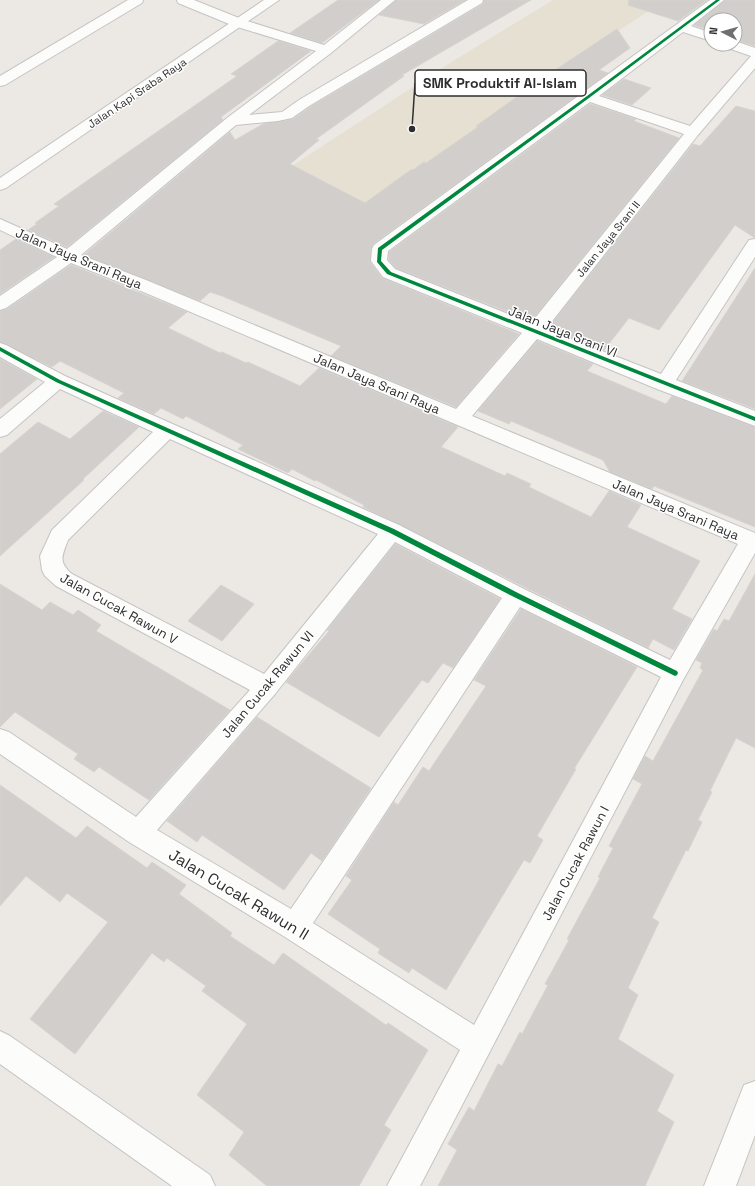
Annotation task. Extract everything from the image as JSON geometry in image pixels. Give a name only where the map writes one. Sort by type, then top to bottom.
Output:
[{"type":"street","points":[[0,82],[137,0]]},
{"type":"street","points":[[183,0],[239,23],[326,50]]},
{"type":"street","name":"Jalan Kapi Sraba Raya","points":[[0,185],[273,0]]},
{"type":"street","points":[[0,304],[69,256],[232,121],[389,0]]},
{"type":"street","points":[[232,121],[287,115],[304,103],[477,0]]},
{"type":"street","points":[[588,97],[718,0]]},
{"type":"street","points":[[681,27],[703,34]]},
{"type":"street","points":[[743,49],[755,53]]},
{"type":"street","name":"Jalan Jaya Srani II","points":[[459,418],[535,330],[693,132],[755,60]]},
{"type":"street","points":[[588,97],[693,132]]},
{"type":"street","name":"Jalan Jaya Srani VI","points":[[588,97],[380,249],[379,261],[389,273],[535,330],[664,384],[755,419]]},
{"type":"street","name":"Jalan Jaya Srani Raya","points":[[0,224],[69,256],[753,542]]},
{"type":"street","points":[[664,384],[755,244]]},
{"type":"street","points":[[0,349],[58,381],[392,531],[516,595],[675,673]]},
{"type":"street","points":[[0,430],[58,381]]},
{"type":"street","name":"Jalan Cucak Rawun V","points":[[166,430],[59,536],[51,556],[53,570],[64,580],[266,687]]},
{"type":"street","name":"Jalan Cucak Rawun VI","points":[[138,832],[266,687],[392,531]]},
{"type":"street","name":"Jalan Cucak Rawun I","points":[[402,1186],[479,1045],[675,673],[753,542]]},
{"type":"street","points":[[295,927],[516,595]]},
{"type":"street","name":"Jalan Cucak Rawun II","points":[[0,740],[138,832],[295,927],[479,1045]]},
{"type":"street","points":[[0,1046],[199,1186]]},
{"type":"street","points":[[720,1186],[755,1096]]},
{"type":"shaded area","points":[[553,0],[665,0],[531,89],[306,249],[287,169],[453,61]]},
{"type":"building","points":[[338,0],[379,0],[322,43],[290,33]]},
{"type":"building","points":[[396,0],[465,0],[424,24],[379,15]]},
{"type":"building","points":[[484,0],[531,0],[402,75],[404,76],[316,139],[319,140],[290,164],[365,203],[412,169],[413,170],[424,162],[426,163],[478,127],[476,126],[546,76],[617,29],[630,48],[599,70],[608,73],[373,244],[371,248],[370,262],[382,278],[519,334],[456,407],[331,356],[341,346],[222,296],[210,292],[200,301],[84,255],[230,132],[235,140],[263,124],[293,119],[310,107],[483,4]]},
{"type":"building","points":[[629,0],[707,0],[678,21],[628,5]]},
{"type":"building","points":[[725,0],[755,0],[755,46],[743,42],[743,12],[710,12]]},
{"type":"building","points":[[703,18],[703,28],[694,25]]},
{"type":"building","points":[[278,41],[311,51],[221,117],[223,120],[67,247],[28,230],[37,224],[35,223],[59,206],[54,204],[237,76],[231,74]]},
{"type":"building","points":[[624,79],[651,88],[632,105],[602,95]]},
{"type":"building","points":[[590,104],[636,119],[634,121],[679,138],[531,321],[396,268],[389,260],[389,252]]},
{"type":"building","points":[[736,106],[755,111],[755,238],[735,225],[659,330],[629,318],[604,350],[548,328],[693,144],[700,146]]},
{"type":"building","points":[[16,239],[54,257],[0,294],[0,250]]},
{"type":"building","points":[[71,265],[187,312],[168,328],[220,353],[222,352],[246,363],[248,362],[300,386],[319,368],[458,427],[441,447],[505,476],[507,473],[531,484],[529,487],[591,517],[609,491],[641,505],[627,527],[700,561],[672,609],[692,619],[674,650],[653,639],[648,648],[363,507],[364,505],[316,480],[315,481],[292,469],[288,473],[238,449],[243,445],[186,416],[183,419],[161,408],[154,414],[118,398],[124,393],[60,361],[52,367],[0,342],[0,311],[7,309]]},
{"type":"building","points":[[755,268],[755,409],[682,381]]},
{"type":"building","points":[[537,341],[593,364],[587,371],[666,404],[672,396],[755,427],[755,527],[654,486],[652,489],[610,472],[603,460],[511,421],[509,424],[478,411]]},
{"type":"building","points":[[0,359],[37,379],[0,409]]},
{"type":"building","points":[[103,411],[139,427],[83,479],[84,480],[0,556],[0,454],[38,422],[70,439]]},
{"type":"building","points":[[395,544],[500,599],[453,668],[443,663],[428,683],[422,680],[379,737],[286,682],[329,631],[327,630]]},
{"type":"building","points":[[755,574],[755,748],[736,738],[710,791],[712,792],[698,820],[702,822],[688,851],[686,850],[652,918],[659,922],[628,988],[638,995],[618,1039],[674,1075],[657,1111],[674,1122],[645,1186],[438,1186],[457,1150],[448,1144],[469,1107],[474,1111],[498,1064],[502,1066],[520,1032],[522,1034],[548,985],[545,984],[569,940],[567,939],[600,878],[598,877],[613,848],[609,846],[642,784],[633,779],[645,756],[653,761],[703,670],[700,668],[702,663],[696,660],[714,629],[717,631],[724,619],[729,621]]},
{"type":"building","points":[[0,584],[42,610],[50,602],[73,615],[78,610],[101,625],[96,631],[230,710],[149,800],[99,767],[94,772],[74,759],[78,754],[15,712],[0,727]]},
{"type":"building","points":[[221,585],[254,604],[222,641],[188,621]]},
{"type":"building","points":[[521,609],[637,667],[574,769],[576,769],[537,836],[543,840],[530,863],[524,860],[446,990],[412,968],[409,973],[378,953],[380,949],[328,914],[352,880],[346,876],[394,802],[398,805],[423,767],[429,771],[486,686],[474,680]]},
{"type":"building","points":[[257,717],[371,788],[322,861],[311,853],[284,890],[202,835],[197,842],[167,821]]},
{"type":"building","points":[[0,785],[76,838],[87,826],[147,868],[152,862],[186,885],[179,894],[232,933],[230,936],[274,965],[283,953],[386,1025],[388,1023],[428,1050],[384,1125],[391,1130],[359,1186],[267,1186],[229,1155],[244,1132],[197,1095],[247,1024],[202,991],[206,986],[167,958],[164,962],[152,953],[75,1054],[30,1019],[108,922],[67,893],[60,902],[26,876],[0,906]]},
{"type":"cycle path","points":[[718,0],[380,249],[379,261],[389,273],[755,419]]},
{"type":"cycle path","points":[[0,349],[58,381],[392,531],[516,595],[675,673]]},
{"type":"place","name":"SMK Produktif Al-Islam","points":[[412,129]]}]
